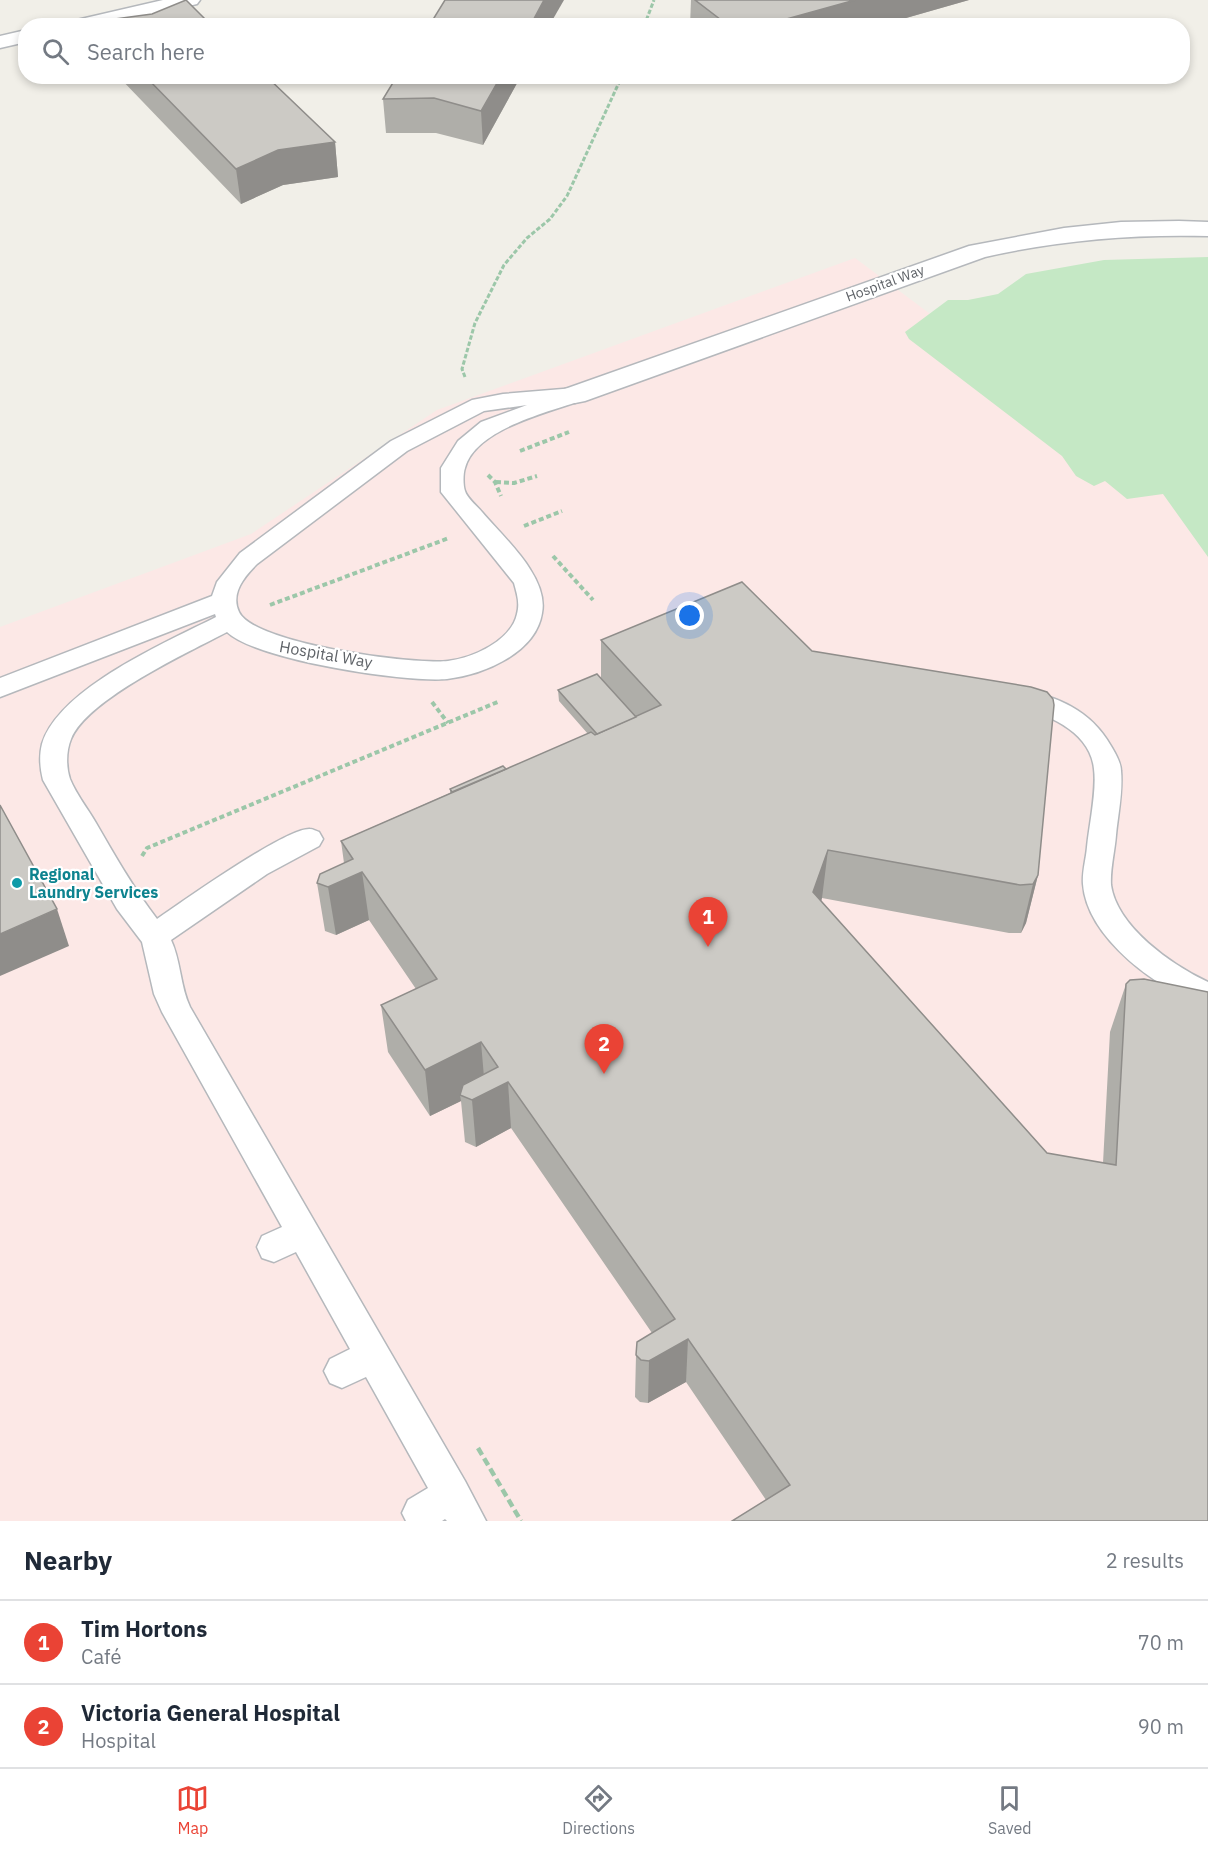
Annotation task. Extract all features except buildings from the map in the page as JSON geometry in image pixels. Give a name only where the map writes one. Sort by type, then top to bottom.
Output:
[{"type":"street","points":[[110,18],[189,0]]},
{"type":"street","points":[[0,42],[18,38]]},
{"type":"street","name":"Hospital Way","points":[[574,395],[978,251],[1046,236],[1089,231],[1134,228],[1208,229]]},
{"type":"lane","name":"Hospital Way","points":[[574,395],[489,427],[466,446],[453,468],[453,492],[526,581],[531,592],[532,604],[524,629],[511,643],[470,665],[448,670],[421,670],[298,651],[261,641],[244,633],[227,611],[225,593],[230,579],[252,555],[399,446],[479,405],[574,395]]},
{"type":"lane","points":[[0,688],[227,611]]},
{"type":"lane","points":[[227,611],[92,698],[75,712],[62,729],[54,746],[53,763],[57,780],[127,901],[154,936],[160,949],[169,994],[288,1240],[373,1355],[460,1508],[421,1513]]},
{"type":"lane","points":[[990,691],[1035,700],[1056,708],[1076,720],[1092,735],[1103,752],[1108,769],[1097,887],[1107,913],[1121,933],[1140,952],[1166,972],[1208,995]]},
{"type":"lane","points":[[154,936],[257,866],[309,839]]},
{"type":"lane","points":[[342,1371],[373,1355]]},
{"type":"path","points":[[647,18],[654,0]]},
{"type":"path","points":[[479,405],[462,369],[475,323],[504,265],[527,238],[550,219],[567,196],[618,84]]},
{"type":"path","points":[[516,452],[571,432]]},
{"type":"path","points":[[488,469],[488,475],[495,482],[502,497]]},
{"type":"path","points":[[495,482],[514,483],[537,476]]},
{"type":"path","points":[[527,532],[519,528],[562,511]]},
{"type":"path","points":[[227,611],[477,522]]},
{"type":"path","points":[[549,552],[593,600]]},
{"type":"path","points":[[139,862],[147,848],[500,701]]},
{"type":"path","points":[[478,1448],[521,1521]]},
{"type":"shaded area","points":[[855,258],[1167,490],[1208,550],[1208,1521],[0,1521],[0,627],[251,534],[437,410]]},
{"type":"green space","points":[[1208,257],[1208,557],[1163,494],[1127,499],[1105,481],[1094,486],[1076,476],[1062,456],[909,339],[905,332],[948,300],[968,300],[998,294],[1026,274],[1104,260]]},
{"type":"place","name":"Regional Laundry Services","points":[[17,883]]},
{"type":"place","name":"Tim Hortons","points":[[708,947]]},
{"type":"place","name":"Victoria General Hospital","points":[[604,1074]]}]
